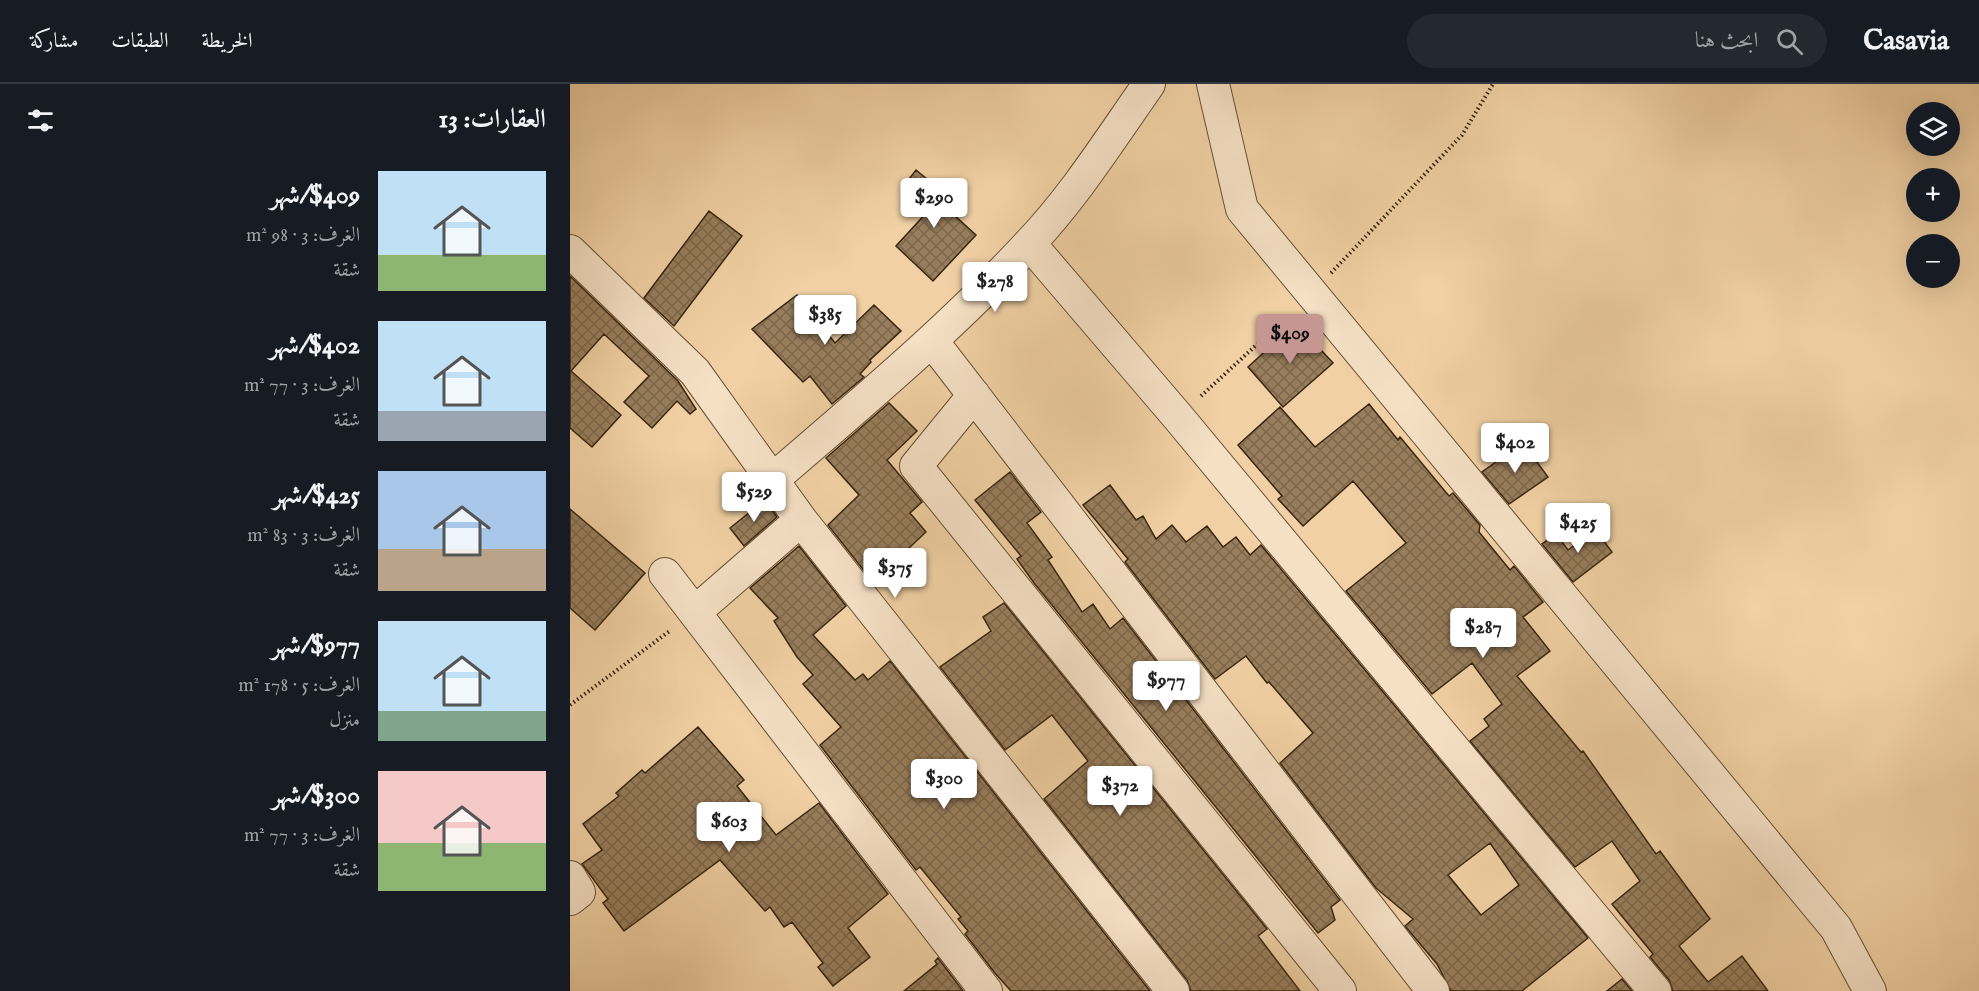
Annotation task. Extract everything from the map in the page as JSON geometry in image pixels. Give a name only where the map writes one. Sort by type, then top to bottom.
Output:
[{"type":"street","points":[[772,480],[932,341],[1030,244],[1149,84]]},
{"type":"street","points":[[1213,84],[1242,209],[1836,928],[1870,991]]},
{"type":"street","points":[[1030,244],[1178,417],[1655,991]]},
{"type":"street","points":[[570,251],[695,372],[801,520],[1173,991]]},
{"type":"street","points":[[932,341],[1433,991]]},
{"type":"street","points":[[974,395],[916,466],[1340,991]]},
{"type":"street","points":[[695,612],[801,520]]},
{"type":"street","points":[[665,574],[986,991]]},
{"type":"street","points":[[570,877],[579,892],[570,899]]},
{"type":"path","points":[[1178,417],[1312,293],[1462,135],[1493,84]]},
{"type":"path","points":[[570,705],[695,612]]},
{"type":"building","points":[[916,170],[960,206],[953,214],[976,235],[933,281],[896,246],[929,210],[902,188]]},
{"type":"building","points":[[709,211],[742,236],[674,326],[644,298]]},
{"type":"building","points":[[570,276],[678,381],[696,409],[690,414],[677,401],[652,428],[624,402],[649,376],[604,334],[571,371],[621,415],[592,447],[570,428]]},
{"type":"building","points":[[797,295],[835,343],[874,305],[901,331],[870,360],[871,362],[860,374],[864,377],[832,404],[810,376],[803,382],[752,329]]},
{"type":"building","points":[[1296,323],[1333,363],[1283,407],[1248,367]]},
{"type":"building","points":[[889,403],[917,431],[887,460],[922,502],[910,513],[926,532],[873,582],[828,525],[859,495],[826,458]]},
{"type":"building","points":[[1369,404],[1449,496],[1453,493],[1480,525],[1479,532],[1510,570],[1514,566],[1543,602],[1523,617],[1550,651],[1517,676],[1581,752],[1583,751],[1656,854],[1660,851],[1710,919],[1679,946],[1708,982],[1742,956],[1768,991],[1673,991],[1669,980],[1650,957],[1653,954],[1612,904],[1640,881],[1612,841],[1575,867],[1470,741],[1489,726],[1484,719],[1502,704],[1472,663],[1432,694],[1346,591],[1406,543],[1353,481],[1303,526],[1278,499],[1282,496],[1238,445],[1280,407],[1315,447]]},
{"type":"building","points":[[1523,443],[1548,477],[1509,504],[1482,472]]},
{"type":"building","points":[[1010,472],[1041,512],[1027,523],[1052,557],[1048,560],[1082,612],[1093,604],[1110,629],[1123,618],[1340,900],[1331,907],[1335,920],[1318,933],[1034,583],[1017,559],[1021,556],[975,500]]},
{"type":"building","points":[[1110,485],[1136,520],[1143,516],[1156,539],[1172,525],[1186,542],[1207,526],[1223,547],[1236,537],[1250,555],[1261,545],[1588,938],[1522,991],[1451,991],[1437,964],[1405,926],[1413,919],[1376,888],[1280,763],[1313,733],[1269,682],[1267,683],[1246,656],[1215,679],[1125,562],[1128,559],[1083,505]],"holes":[[[1490,843],[1519,885],[1481,915],[1448,875]]]},
{"type":"building","points":[[765,500],[777,517],[744,546],[730,528]]},
{"type":"building","points":[[570,509],[645,573],[595,630],[570,608]]},
{"type":"building","points":[[1595,529],[1612,552],[1573,582],[1542,544],[1556,534],[1568,550]]},
{"type":"building","points":[[799,546],[846,606],[813,635],[855,680],[863,674],[868,680],[890,661],[1150,991],[1011,991],[994,972],[965,934],[968,931],[958,919],[961,917],[920,867],[916,870],[820,745],[841,727],[803,684],[813,675],[797,657],[774,621],[778,618],[750,588]]},
{"type":"building","points":[[1004,603],[1267,929],[1258,936],[1300,991],[1191,991],[1187,980],[1044,799],[1088,761],[1052,715],[1005,750],[940,667],[991,631],[983,617]]},
{"type":"building","points":[[698,727],[744,780],[737,786],[776,835],[819,803],[888,894],[848,928],[870,957],[833,986],[818,967],[823,963],[792,922],[784,927],[770,907],[765,911],[720,860],[624,931],[603,903],[608,899],[582,864],[602,850],[583,824],[619,796],[616,793],[642,770],[645,773]]},
{"type":"building","points":[[938,958],[963,991],[904,991],[937,964],[935,961]]},
{"type":"building","points":[[1622,979],[1632,991],[1607,991]]}]
